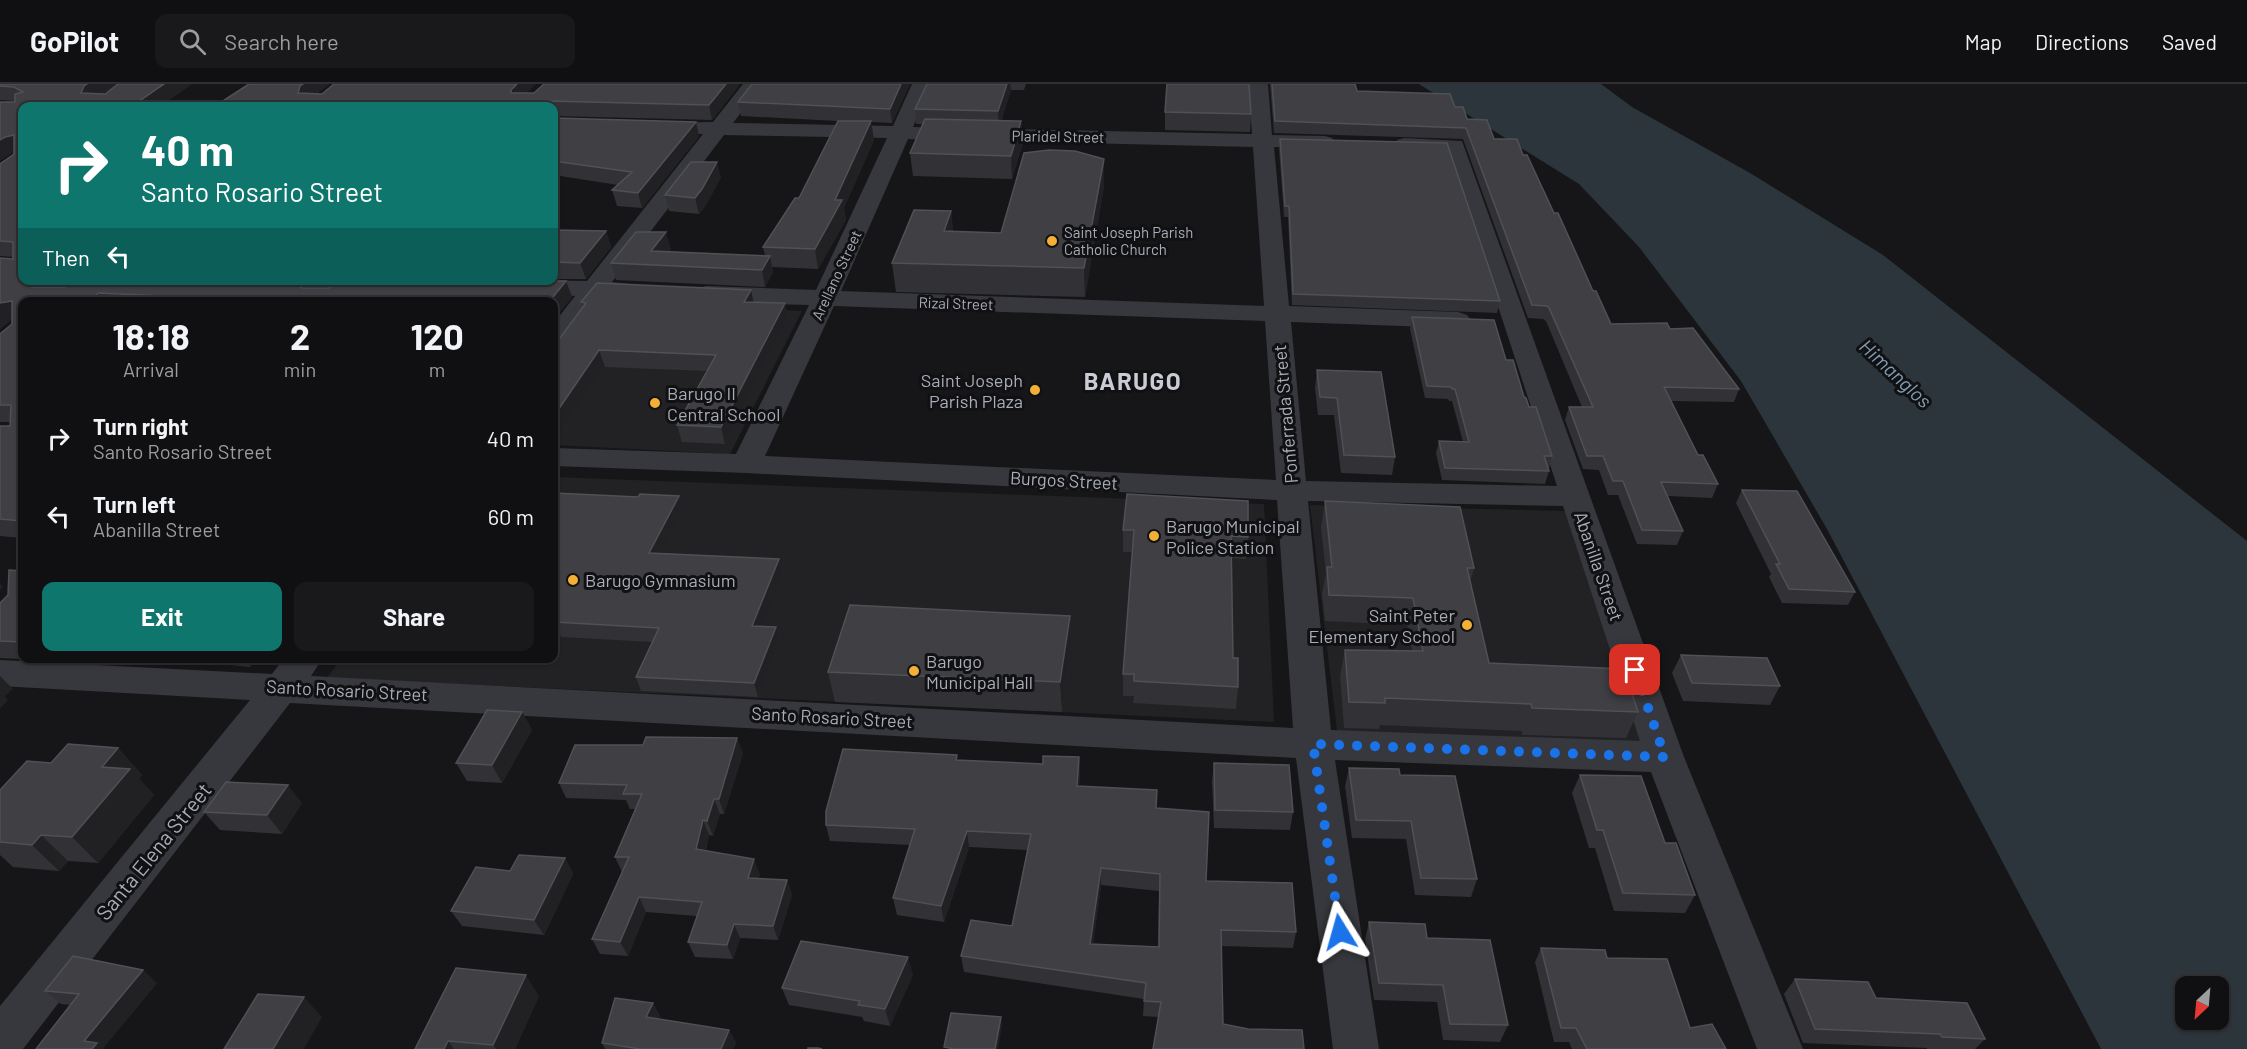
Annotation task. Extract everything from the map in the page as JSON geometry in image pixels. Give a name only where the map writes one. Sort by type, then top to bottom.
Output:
[{"type":"street","points":[[558,335],[753,84]]},
{"type":"street","name":"Arellano Street","points":[[746,464],[825,299],[922,84]]},
{"type":"street","name":"Ponferrada Street","points":[[1258,84],[1313,744],[1356,1049]]},
{"type":"street","name":"Plaridel Street","points":[[636,126],[1347,143]]},
{"type":"street","name":"Abanilla Street","points":[[1383,144],[1455,146],[1496,322],[1575,496],[1665,757],[1780,1049]]},
{"type":"street","name":"Rizal Street","points":[[500,285],[825,299],[1496,322]]},
{"type":"street","name":"Burgos Street","points":[[558,457],[746,464],[1291,491],[1575,496]]},
{"type":"street","name":"Santo Rosario Street","points":[[0,673],[294,673],[1313,744],[1665,757]]},
{"type":"street","name":"Santa Elena Street","points":[[0,1042],[294,673]]},
{"type":"shaded area","name":"Barugo II Central School","points":[[597,302],[802,311],[730,454],[558,445],[558,356]]},
{"type":"shaded area","points":[[558,477],[1264,504],[1274,722],[327,678],[338,663],[558,663]]},
{"type":"shaded area","name":"Saint Peter Elementary School","points":[[1310,505],[1568,511],[1653,749],[1338,739]]},
{"type":"water","name":"Himanglos","points":[[1419,84],[1601,84],[1632,107],[1750,173],[1883,255],[2247,541],[2247,1049],[2101,1049],[1827,529],[1741,381],[1639,247],[1579,184]]},
{"type":"building","points":[[0,84],[87,84],[81,93],[105,94],[118,84],[164,84],[138,102],[18,102],[18,285],[65,287],[67,285],[300,285],[302,288],[329,288],[332,285],[558,285],[558,281],[566,281],[553,297],[185,297],[99,293],[94,297],[18,297],[18,521],[0,519],[0,426],[10,426],[11,405],[0,405],[0,334],[12,324],[12,301],[0,303],[0,258],[13,259],[13,242],[0,241],[0,164],[14,154],[14,135],[0,140],[0,102],[15,102],[15,94],[23,92],[14,87],[0,86]]},
{"type":"building","points":[[249,84],[303,84],[298,93],[322,94],[334,84],[517,84],[511,93],[534,93],[544,84],[726,84],[709,105],[549,101],[221,102]]},
{"type":"building","points":[[752,84],[901,84],[890,109],[738,102]]},
{"type":"building","points":[[927,84],[1007,84],[998,111],[915,109]]},
{"type":"building","points":[[1167,84],[1249,84],[1251,114],[1165,112]]},
{"type":"building","points":[[1272,84],[1355,84],[1357,91],[1450,94],[1455,107],[1463,107],[1467,119],[1487,120],[1494,139],[1517,139],[1554,213],[1558,213],[1593,291],[1596,291],[1611,324],[1667,323],[1670,329],[1693,328],[1739,389],[1664,387],[1698,455],[1703,455],[1718,484],[1661,482],[1683,531],[1642,530],[1623,481],[1613,481],[1603,456],[1587,456],[1569,407],[1593,407],[1549,308],[1532,305],[1466,128],[1275,121]]},
{"type":"building","points":[[558,118],[696,122],[638,193],[612,190],[632,172],[558,162]]},
{"type":"building","points":[[925,119],[1021,121],[1011,156],[910,153]]},
{"type":"building","points":[[838,121],[871,121],[835,200],[842,200],[815,249],[763,247],[795,198],[799,198]]},
{"type":"building","points":[[1280,139],[1447,143],[1500,301],[1293,294],[1289,206],[1285,206]]},
{"type":"building","points":[[1049,150],[1075,151],[1104,159],[1084,268],[892,263],[914,210],[951,211],[944,231],[1001,233],[1024,153]]},
{"type":"building","points":[[691,162],[717,162],[695,198],[665,195]]},
{"type":"building","points":[[558,230],[606,231],[580,263],[558,262]]},
{"type":"building","points":[[636,232],[666,232],[651,251],[770,256],[762,270],[611,263]]},
{"type":"building","points":[[597,283],[751,290],[744,302],[785,303],[721,427],[677,425],[716,355],[599,350],[558,410],[558,341],[586,303],[581,302]]},
{"type":"building","points":[[1412,317],[1494,320],[1506,360],[1513,360],[1529,407],[1536,407],[1552,456],[1544,456],[1549,471],[1445,468],[1439,441],[1469,442],[1455,389],[1427,386]]},
{"type":"building","points":[[1317,370],[1381,372],[1395,457],[1344,455],[1337,398],[1320,397]]},
{"type":"building","points":[[1742,490],[1797,491],[1855,592],[1789,589],[1776,564],[1780,564]]},
{"type":"building","points":[[558,493],[638,497],[640,494],[679,496],[649,553],[779,559],[752,626],[776,627],[754,683],[636,677],[659,628],[558,622]]},
{"type":"building","points":[[1127,494],[1248,501],[1248,537],[1231,536],[1233,658],[1238,658],[1238,687],[1134,681],[1134,674],[1123,674],[1134,530],[1123,530]]},
{"type":"building","points":[[1325,501],[1460,507],[1474,568],[1467,568],[1489,663],[1624,669],[1638,712],[1532,708],[1531,704],[1385,698],[1385,703],[1349,702],[1345,650],[1423,651],[1413,598],[1329,595],[1327,567],[1332,567]]},
{"type":"building","points":[[9,570],[18,571],[18,642],[0,641],[0,603],[8,595]]},
{"type":"building","points":[[850,605],[1070,616],[1060,682],[828,672]]},
{"type":"building","points":[[1681,655],[1767,658],[1780,686],[1692,683]]},
{"type":"building","points":[[487,710],[522,712],[492,765],[456,763]]},
{"type":"building","points":[[646,737],[737,738],[719,799],[714,799],[707,821],[703,820],[696,849],[754,859],[748,878],[787,880],[773,926],[734,924],[727,945],[688,942],[702,902],[639,897],[620,942],[592,939],[629,857],[615,857],[642,794],[623,794],[627,785],[559,783],[575,745],[643,745]]},
{"type":"building","points":[[68,744],[118,748],[102,767],[130,769],[72,837],[41,835],[32,845],[0,842],[0,790],[27,761],[51,763]]},
{"type":"building","points":[[843,749],[957,755],[956,760],[1043,764],[1043,756],[1079,757],[1077,786],[1157,790],[1156,808],[1209,812],[1206,881],[1292,883],[1296,932],[1221,930],[1223,1024],[1248,1029],[1302,1030],[1304,1049],[1153,1049],[1161,1002],[1144,1001],[1146,983],[961,956],[971,920],[1012,926],[1031,834],[967,831],[941,906],[893,898],[915,829],[826,825],[826,811]],"holes":[[[1101,868],[1160,874],[1159,947],[1090,944]]]},
{"type":"building","points":[[1214,763],[1289,765],[1293,812],[1215,810]]},
{"type":"building","points":[[1349,768],[1399,769],[1400,775],[1455,776],[1477,879],[1421,878],[1411,821],[1356,820]]},
{"type":"building","points":[[1580,775],[1641,776],[1665,843],[1676,843],[1695,895],[1623,893],[1603,830],[1597,830]]},
{"type":"building","points":[[226,782],[288,785],[267,815],[204,812]]},
{"type":"building","points":[[519,855],[565,858],[534,920],[451,911],[476,867],[510,871]]},
{"type":"building","points":[[1369,922],[1425,924],[1427,938],[1490,940],[1508,1025],[1450,1024],[1443,985],[1379,983]]},
{"type":"building","points":[[801,941],[908,957],[885,1009],[858,1005],[860,1001],[782,988]]},
{"type":"building","points":[[1541,948],[1605,950],[1607,958],[1667,959],[1690,1028],[1712,1024],[1726,1049],[1587,1049],[1576,1028],[1561,1028]]},
{"type":"building","points":[[73,956],[143,970],[84,1041],[97,1043],[92,1049],[36,1049],[79,994],[45,991]]},
{"type":"building","points":[[456,968],[526,975],[493,1045],[448,1041],[444,1049],[415,1049]]},
{"type":"building","points":[[1795,979],[1868,982],[1876,998],[1967,1003],[1985,1039],[1942,1037],[1940,1034],[1815,1029]]},
{"type":"building","points":[[258,994],[304,997],[273,1049],[224,1049]]},
{"type":"building","points":[[615,998],[653,1003],[646,1017],[729,1030],[721,1049],[640,1049],[602,1043]]},
{"type":"building","points":[[951,1013],[1001,1017],[995,1049],[944,1047]]},
{"type":"place","name":"Saint Joseph Parish Catholic Church","points":[[1052,241]]},
{"type":"place","name":"Saint Joseph Parish Plaza","points":[[1035,390]]},
{"type":"place","name":"Barugo II Central School","points":[[655,403]]},
{"type":"place","name":"Barugo Municipal Police Station","points":[[1154,536]]},
{"type":"place","name":"Barugo Gymnasium","points":[[573,580]]},
{"type":"place","name":"Saint Peter Elementary School","points":[[1467,625]]},
{"type":"place","name":"Barugo Municipal Hall","points":[[914,671]]},
{"type":"district","name":"BARUGO","points":[[1133,380]]},
{"type":"route","points":[[1340,932],[1313,744],[1665,757],[1635,670]]}]
